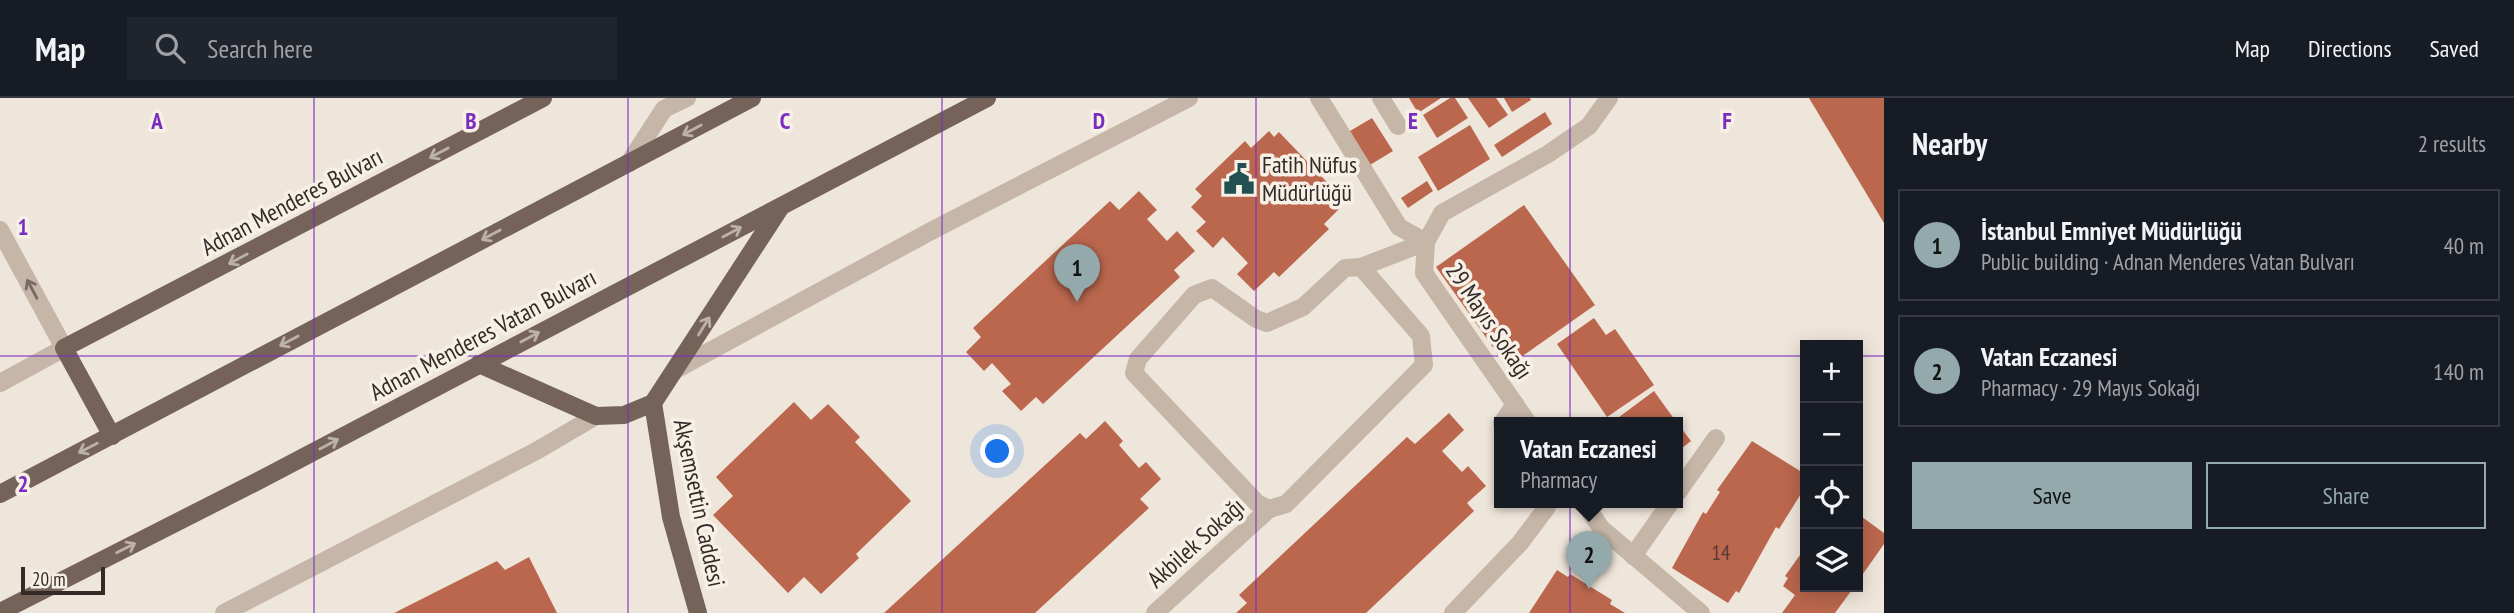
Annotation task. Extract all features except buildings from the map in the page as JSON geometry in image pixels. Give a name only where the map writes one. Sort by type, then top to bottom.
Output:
[{"type":"main road","name":"Adnan Menderes Bulvarı","points":[[64,348],[542,98]]},
{"type":"main road","points":[[0,494],[752,98]]},
{"type":"main road","name":"Adnan Menderes Vatan Bulvarı","points":[[0,612],[987,98]]},
{"type":"main road","points":[[479,364],[596,416],[624,415],[653,403],[781,206]]},
{"type":"main road","points":[[64,348],[112,436]]},
{"type":"main road","name":"Akşemsettin Caddesi","points":[[653,403],[671,517],[698,613]]},
{"type":"street","points":[[629,163],[664,109],[687,98]]},
{"type":"street","points":[[677,369],[933,230],[1189,98]]},
{"type":"street","points":[[1319,98],[1399,227],[1426,242]]},
{"type":"street","points":[[1381,98],[1398,126]]},
{"type":"street","points":[[1269,509],[1257,503],[1134,373],[1138,359],[1194,295],[1212,288],[1256,319],[1267,323],[1303,307],[1345,268],[1361,267],[1426,242],[1442,213],[1569,141],[1589,127],[1611,99]]},
{"type":"street","points":[[0,230],[64,348],[0,383]]},
{"type":"street","name":"29 Mayıs Sokağı","points":[[1426,242],[1424,273],[1524,417]]},
{"type":"street","name":"Akbilek Sokağı","points":[[1155,613],[1269,509],[1286,504],[1424,365],[1421,336],[1361,267]]},
{"type":"street","points":[[1506,417],[1515,404]]},
{"type":"street","points":[[224,613],[538,450],[596,416]]},
{"type":"street","points":[[1683,485],[1716,438]]},
{"type":"street","points":[[1453,613],[1520,543],[1547,508]]},
{"type":"street","points":[[1587,508],[1601,528],[1701,613]]},
{"type":"street","points":[[1633,556],[1667,508]]},
{"type":"place","name":"Fatih Nüfus Müdürlüğü","points":[[1239,179]]},
{"type":"place","name":"İstanbul Emniyet Müdürlüğü","points":[[1077,302]]},
{"type":"place","name":"Vatan Eczanesi","points":[[1589,589]]}]
